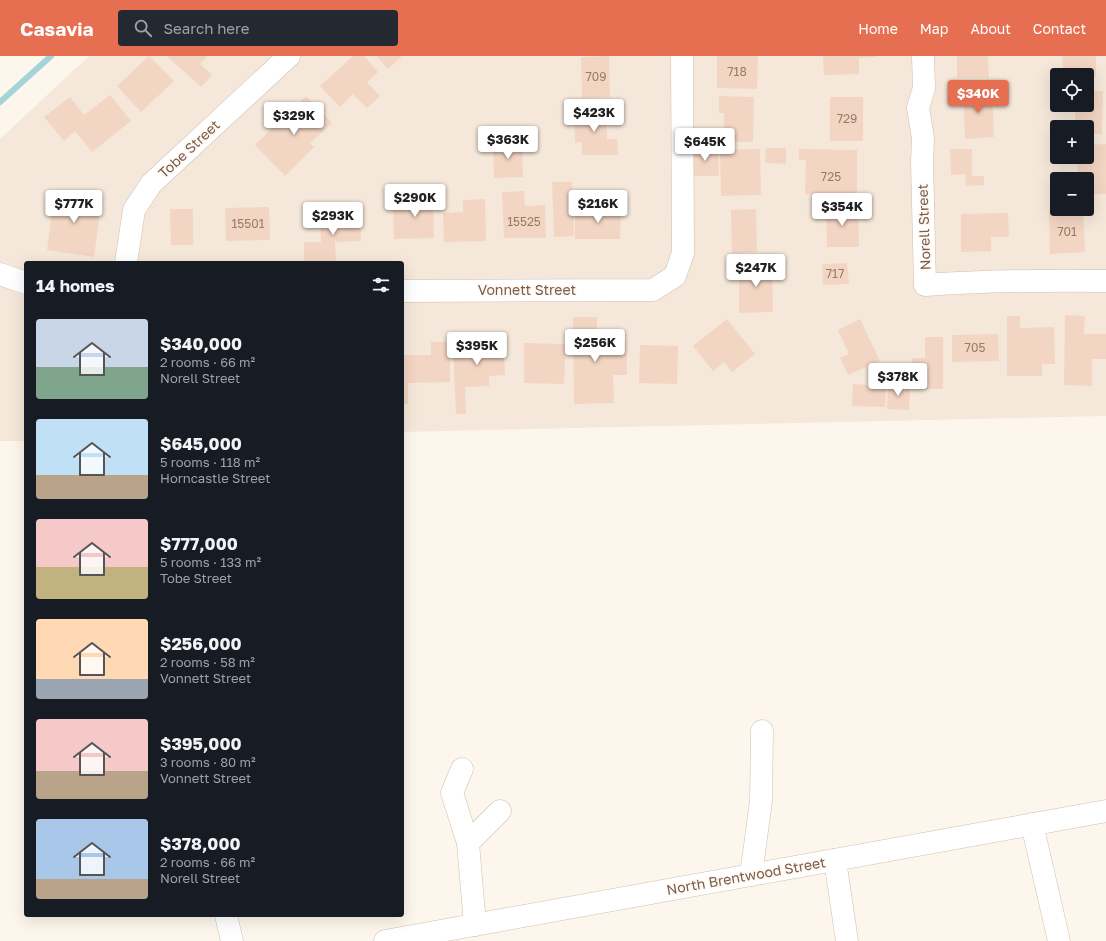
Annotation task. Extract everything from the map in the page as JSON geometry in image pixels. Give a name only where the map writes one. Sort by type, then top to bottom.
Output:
[{"type":"street","name":"Tobe Street","points":[[126,261],[134,210],[151,184],[289,56]]},
{"type":"street","name":"Vonnett Street","points":[[404,291],[652,290],[675,276],[683,253],[682,56]]},
{"type":"street","name":"Norell Street","points":[[923,56],[924,88],[918,108],[923,138],[922,162],[925,285],[982,281],[1106,281]]},
{"type":"street","points":[[0,274],[24,282]]},
{"type":"street","points":[[751,875],[761,800],[762,731]]},
{"type":"street","points":[[462,769],[452,793],[468,843],[475,925]]},
{"type":"street","points":[[468,843],[500,811]]},
{"type":"street","name":"North Brentwood Street","points":[[385,941],[449,935],[475,925],[1106,811]]},
{"type":"street","points":[[1032,824],[1059,941]]},
{"type":"street","points":[[835,860],[848,941]]},
{"type":"street","points":[[226,917],[232,941]]},
{"type":"shaded area","points":[[89,56],[1106,56],[1106,416],[404,432],[404,261],[24,261],[24,441],[0,441],[0,139]]},
{"type":"building","points":[[149,56],[174,81],[141,112],[117,86]]},
{"type":"building","points":[[167,56],[207,56],[200,64],[212,75],[201,87]]},
{"type":"building","points":[[353,56],[364,56],[378,72],[367,82],[380,96],[367,108],[353,94],[340,107],[320,86]]},
{"type":"building","points":[[376,56],[402,56],[388,69]]},
{"type":"building","points":[[609,56],[610,97],[582,98],[581,57]]},
{"type":"building","points":[[717,56],[758,56],[757,89],[717,88]]},
{"type":"building","points":[[823,56],[875,57],[859,58],[859,74],[824,75]]},
{"type":"building","points":[[957,56],[988,56],[989,78],[957,78]]},
{"type":"building","points":[[1062,56],[1096,56],[1096,77],[1094,77],[1094,68],[1063,68]]},
{"type":"building","points":[[992,90],[994,137],[965,139],[963,91]]},
{"type":"building","points":[[1094,91],[1103,91],[1102,134],[1094,134],[1094,120],[1075,120],[1075,112],[1094,112]]},
{"type":"building","points":[[110,95],[131,121],[92,152],[75,131],[64,141],[44,117],[70,97],[84,115]]},
{"type":"building","points":[[306,96],[332,123],[310,143],[314,147],[285,176],[255,145]]},
{"type":"building","points":[[719,96],[754,97],[753,142],[718,142],[718,129],[724,129],[724,113],[719,113]]},
{"type":"building","points":[[830,97],[863,97],[863,141],[830,141]]},
{"type":"building","points":[[606,110],[607,139],[617,139],[618,155],[582,155],[582,142],[575,143],[574,111]]},
{"type":"building","points":[[522,143],[523,177],[494,178],[493,144]]},
{"type":"building","points":[[1106,144],[1106,194],[1094,194],[1094,172],[1078,172],[1077,164],[1094,164],[1094,145]]},
{"type":"building","points":[[691,148],[718,148],[719,176],[691,176]]},
{"type":"building","points":[[766,148],[786,148],[786,164],[765,163]]},
{"type":"building","points":[[760,149],[761,195],[721,196],[720,150]]},
{"type":"building","points":[[799,149],[857,150],[857,195],[805,194],[806,160],[799,160]]},
{"type":"building","points":[[950,149],[972,149],[972,176],[984,176],[984,185],[966,186],[965,174],[951,175]]},
{"type":"building","points":[[552,182],[572,182],[574,236],[554,237]]},
{"type":"building","points":[[55,191],[102,198],[94,257],[47,250]]},
{"type":"building","points":[[524,191],[525,206],[545,205],[546,238],[504,238],[502,192]]},
{"type":"building","points":[[433,195],[434,238],[394,239],[393,207],[405,207],[405,196]]},
{"type":"building","points":[[485,199],[486,241],[444,242],[443,213],[463,212],[463,200]]},
{"type":"building","points":[[269,207],[270,240],[226,241],[225,208]]},
{"type":"building","points":[[826,207],[858,207],[859,247],[827,247]]},
{"type":"building","points":[[170,209],[193,209],[193,245],[171,245]]},
{"type":"building","points":[[575,209],[621,209],[620,239],[575,239]]},
{"type":"building","points":[[756,209],[757,252],[732,253],[731,210]]},
{"type":"building","points":[[1049,211],[1050,216],[1083,216],[1085,252],[1050,254]]},
{"type":"building","points":[[360,212],[361,241],[335,242],[336,261],[304,261],[304,242],[321,242],[320,213]]},
{"type":"building","points":[[1008,213],[1009,237],[991,237],[991,251],[961,252],[961,214]]},
{"type":"building","points":[[739,263],[772,263],[773,312],[739,313]]},
{"type":"building","points":[[847,263],[849,284],[823,285],[822,264]]},
{"type":"building","points":[[1065,315],[1085,316],[1084,334],[1106,334],[1106,359],[1092,359],[1092,386],[1064,385]]},
{"type":"building","points":[[1007,316],[1020,316],[1020,328],[1054,327],[1055,364],[1042,364],[1042,376],[1007,376]]},
{"type":"building","points":[[573,317],[597,317],[597,342],[626,341],[627,375],[613,375],[614,403],[574,404]]},
{"type":"building","points":[[727,319],[755,354],[732,372],[724,362],[713,371],[693,346]]},
{"type":"building","points":[[860,319],[880,361],[848,375],[840,358],[849,354],[838,330]]},
{"type":"building","points":[[998,334],[999,361],[952,362],[952,335]]},
{"type":"building","points":[[503,337],[505,375],[489,376],[489,386],[465,387],[466,414],[456,414],[453,346],[469,345],[469,339]]},
{"type":"building","points":[[925,337],[943,337],[943,389],[911,389],[912,358],[925,358]]},
{"type":"building","points":[[431,342],[450,342],[450,382],[408,383],[408,404],[404,404],[404,355],[431,355]]},
{"type":"building","points":[[524,343],[566,344],[564,384],[524,383]]},
{"type":"building","points":[[640,345],[678,346],[677,384],[639,383]]},
{"type":"building","points":[[872,365],[887,366],[885,407],[852,406],[853,384],[871,385]]},
{"type":"building","points":[[888,384],[910,385],[909,410],[887,409]]},
{"type":"waterway","points":[[0,102],[51,56]]}]
